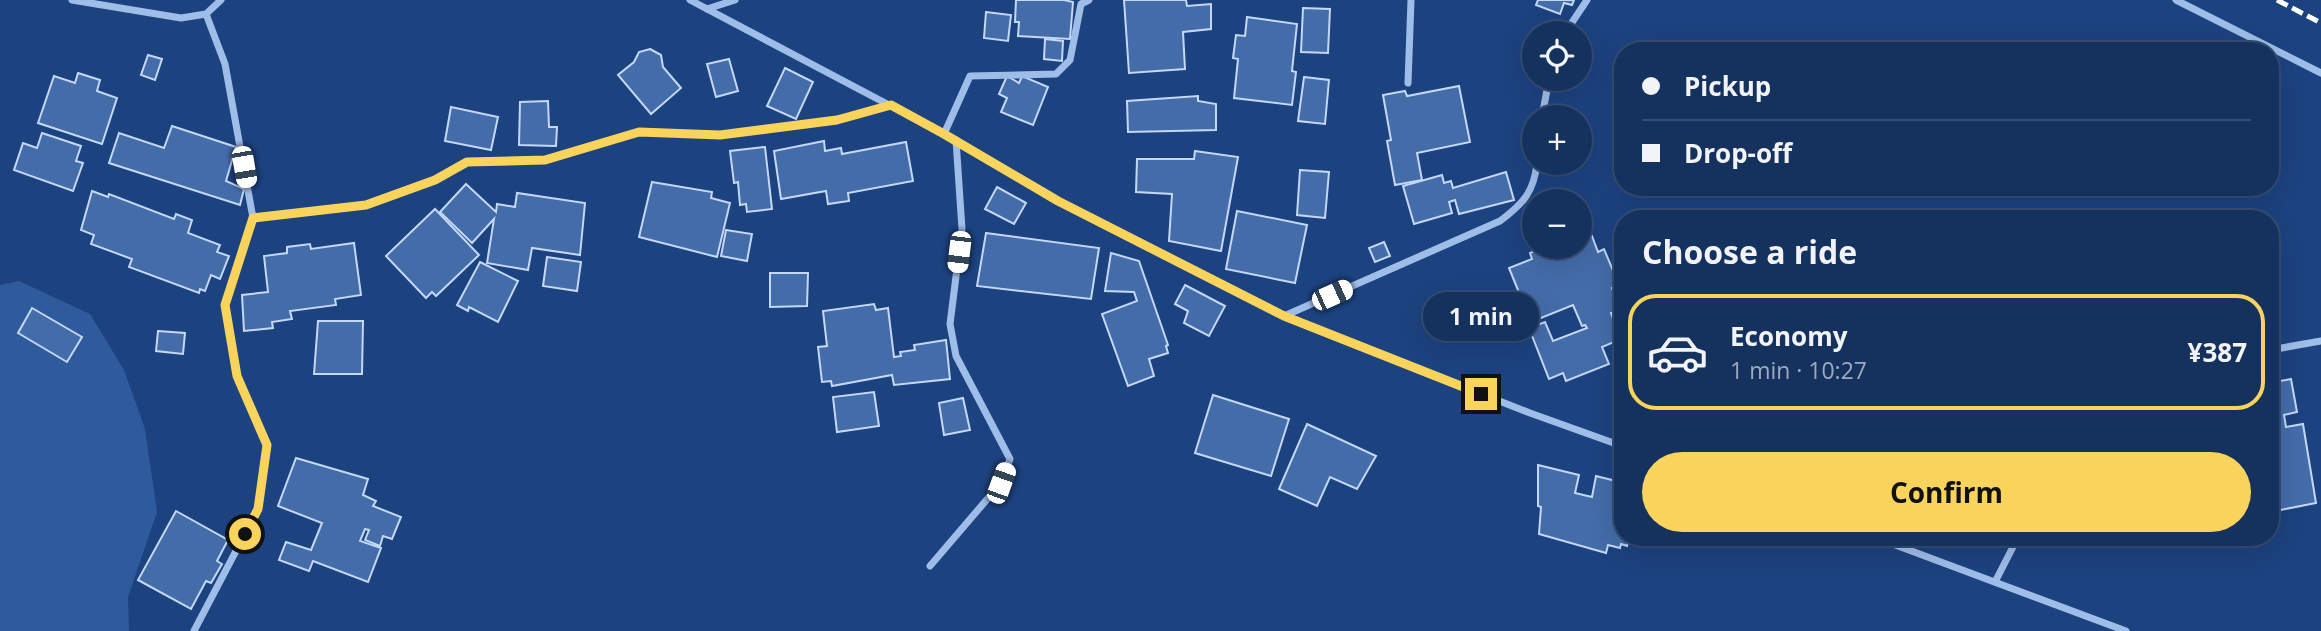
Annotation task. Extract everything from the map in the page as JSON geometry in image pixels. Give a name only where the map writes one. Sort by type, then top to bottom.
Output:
[{"type":"street","points":[[72,0],[181,18],[206,14],[221,0]]},
{"type":"street","points":[[690,0],[956,140],[1058,201],[1284,316],[1614,443]]},
{"type":"street","points":[[706,0],[707,9]]},
{"type":"street","points":[[707,9],[735,0]]},
{"type":"street","points":[[944,134],[970,76],[1056,74],[1070,60],[1081,4],[1089,0]]},
{"type":"street","points":[[1408,83],[1411,0]]},
{"type":"street","points":[[1574,21],[1587,0]]},
{"type":"street","points":[[2176,0],[2259,42]]},
{"type":"street","points":[[194,631],[258,509],[267,445],[237,376],[225,305],[253,218],[225,64],[206,14]]},
{"type":"street","points":[[2279,52],[2321,73]]},
{"type":"street","points":[[253,218],[366,205],[435,180],[467,162],[545,160],[639,132],[720,135],[837,120],[891,105]]},
{"type":"street","points":[[930,566],[1001,483],[1010,459],[956,356],[950,324],[962,229],[956,140]]},
{"type":"street","points":[[1284,316],[1500,221],[1523,204],[1536,175]]},
{"type":"street","points":[[2279,348],[2321,341]]},
{"type":"street","points":[[1898,546],[2126,631]]},
{"type":"street","points":[[1996,582],[2014,546]]},
{"type":"shaded area","points":[[19,281],[90,314],[124,370],[145,429],[157,512],[128,597],[129,631],[0,631],[0,285]]},
{"type":"building","points":[[1016,0],[1073,2],[1070,39],[1018,36],[1019,22],[1015,22]]},
{"type":"building","points":[[1124,0],[1186,0],[1187,6],[1211,4],[1211,29],[1183,32],[1185,69],[1129,73]]},
{"type":"building","points":[[1538,0],[1574,0],[1572,5],[1564,3],[1560,14],[1536,5]]},
{"type":"building","points":[[1303,8],[1330,9],[1328,53],[1301,52]]},
{"type":"building","points":[[986,12],[1011,15],[1008,41],[984,38]]},
{"type":"building","points":[[1247,17],[1297,24],[1292,105],[1234,98],[1238,59],[1233,58],[1236,35],[1245,36]]},
{"type":"building","points":[[1045,39],[1063,41],[1062,61],[1044,59]]},
{"type":"building","points":[[650,49],[661,55],[663,67],[681,88],[651,114],[618,75],[634,62],[639,52]]},
{"type":"building","points":[[148,55],[162,59],[155,80],[141,75]]},
{"type":"building","points":[[729,59],[738,91],[716,97],[707,64]]},
{"type":"building","points":[[785,68],[813,82],[796,119],[767,106]]},
{"type":"building","points":[[78,73],[100,80],[97,91],[117,98],[102,144],[38,123],[54,76],[75,83]]},
{"type":"building","points":[[1007,76],[1019,83],[1022,76],[1048,87],[1033,125],[1001,112],[1007,98],[999,94]]},
{"type":"building","points":[[1304,77],[1329,80],[1325,124],[1298,121]]},
{"type":"building","points":[[1459,86],[1470,142],[1417,153],[1422,180],[1395,185],[1387,141],[1391,140],[1383,95],[1405,91],[1407,96]]},
{"type":"building","points":[[1198,96],[1198,101],[1216,104],[1216,130],[1128,132],[1127,101]]},
{"type":"building","points":[[548,101],[549,127],[557,127],[556,146],[519,145],[520,102]]},
{"type":"building","points":[[451,107],[498,117],[491,150],[445,141]]},
{"type":"building","points":[[172,126],[236,147],[226,181],[244,189],[240,205],[109,163],[119,133],[164,148]]},
{"type":"building","points":[[42,133],[81,146],[76,161],[83,163],[73,191],[14,170],[23,143],[37,148]]},
{"type":"building","points":[[824,141],[825,151],[841,148],[842,154],[906,142],[913,181],[848,193],[849,201],[828,204],[826,191],[781,199],[774,151]]},
{"type":"building","points":[[765,147],[772,209],[747,212],[746,204],[740,205],[738,182],[734,183],[730,151]]},
{"type":"building","points":[[1195,151],[1238,157],[1221,251],[1169,241],[1172,194],[1136,192],[1137,159],[1194,159]]},
{"type":"building","points":[[1300,170],[1329,172],[1325,218],[1297,215]]},
{"type":"building","points":[[1506,172],[1514,200],[1459,214],[1455,200],[1449,202],[1452,213],[1414,224],[1403,186],[1442,175],[1444,183],[1451,181],[1453,188]]},
{"type":"building","points":[[652,182],[712,192],[711,198],[730,203],[717,257],[639,237]]},
{"type":"building","points":[[466,184],[496,212],[497,204],[515,207],[517,193],[585,203],[580,255],[532,248],[528,270],[487,263],[494,219],[472,243],[440,212]]},
{"type":"building","points":[[997,187],[1026,203],[1014,224],[985,209]]},
{"type":"building","points":[[92,191],[108,197],[109,194],[174,219],[176,214],[192,220],[188,233],[220,245],[217,252],[229,256],[220,279],[211,275],[205,291],[200,289],[199,293],[129,267],[132,259],[91,244],[94,235],[81,230]]},
{"type":"building","points":[[435,209],[479,255],[436,296],[432,292],[426,298],[386,256]]},
{"type":"building","points":[[1237,211],[1307,225],[1295,283],[1226,269]]},
{"type":"building","points":[[726,230],[752,234],[747,261],[721,256]]},
{"type":"building","points":[[986,233],[1099,248],[1091,299],[977,286]]},
{"type":"building","points":[[1592,236],[1598,252],[1604,249],[1614,273],[1614,312],[1611,313],[1614,321],[1614,342],[1602,347],[1609,364],[1566,381],[1563,373],[1549,379],[1529,328],[1545,322],[1553,341],[1587,328],[1582,326],[1573,305],[1531,322],[1509,268],[1532,259],[1592,259]]},
{"type":"building","points":[[1384,242],[1390,256],[1375,262],[1369,248]]},
{"type":"building","points":[[354,243],[361,295],[335,299],[336,305],[290,311],[292,319],[272,322],[273,328],[244,331],[242,295],[268,292],[264,256],[287,253],[287,247],[310,244],[311,249]]},
{"type":"building","points":[[1111,253],[1139,261],[1168,345],[1168,353],[1149,359],[1154,376],[1128,386],[1102,314],[1137,301],[1134,292],[1105,291]]},
{"type":"building","points":[[547,257],[581,262],[577,291],[543,286]]},
{"type":"building","points":[[480,262],[518,281],[498,322],[469,307],[468,311],[457,305]]},
{"type":"building","points":[[770,273],[808,273],[807,306],[770,307]]},
{"type":"building","points":[[1185,285],[1225,306],[1209,336],[1184,323],[1188,311],[1175,304]]},
{"type":"building","points":[[874,304],[876,310],[888,308],[894,357],[901,356],[900,352],[915,350],[914,345],[946,340],[950,379],[894,385],[892,375],[832,386],[831,381],[822,382],[818,347],[827,346],[823,311]]},
{"type":"building","points":[[32,308],[82,337],[67,362],[18,333]]},
{"type":"building","points":[[318,321],[363,321],[362,374],[314,374]]},
{"type":"building","points":[[158,331],[185,333],[183,354],[156,351]]},
{"type":"building","points":[[2291,379],[2297,412],[2284,415],[2286,427],[2303,424],[2316,503],[2279,510],[2279,381]]},
{"type":"building","points":[[874,392],[879,426],[837,432],[833,397]]},
{"type":"building","points":[[1213,395],[1289,419],[1271,476],[1195,453]]},
{"type":"building","points":[[963,398],[970,430],[944,435],[939,403]]},
{"type":"building","points":[[1307,424],[1376,456],[1357,489],[1330,477],[1317,506],[1279,489]]},
{"type":"building","points":[[296,458],[368,479],[363,495],[376,501],[373,506],[401,517],[392,539],[383,536],[380,546],[365,540],[369,530],[365,529],[360,541],[381,548],[368,582],[313,561],[309,571],[279,560],[286,542],[311,550],[322,523],[278,506]]},
{"type":"building","points":[[1538,465],[1579,475],[1575,493],[1592,497],[1596,476],[1614,480],[1614,546],[1620,548],[1608,545],[1606,553],[1539,534],[1541,507],[1538,506]]},
{"type":"building","points":[[176,511],[228,540],[217,561],[222,564],[211,583],[206,581],[191,609],[138,580]]},
{"type":"railway","points":[[2277,0],[2321,23]]},
{"type":"route","points":[[245,534],[258,509],[267,445],[237,376],[225,305],[253,218],[366,205],[435,180],[467,162],[545,160],[639,132],[720,135],[837,120],[891,105],[1058,201],[1284,316],[1481,394]]}]
